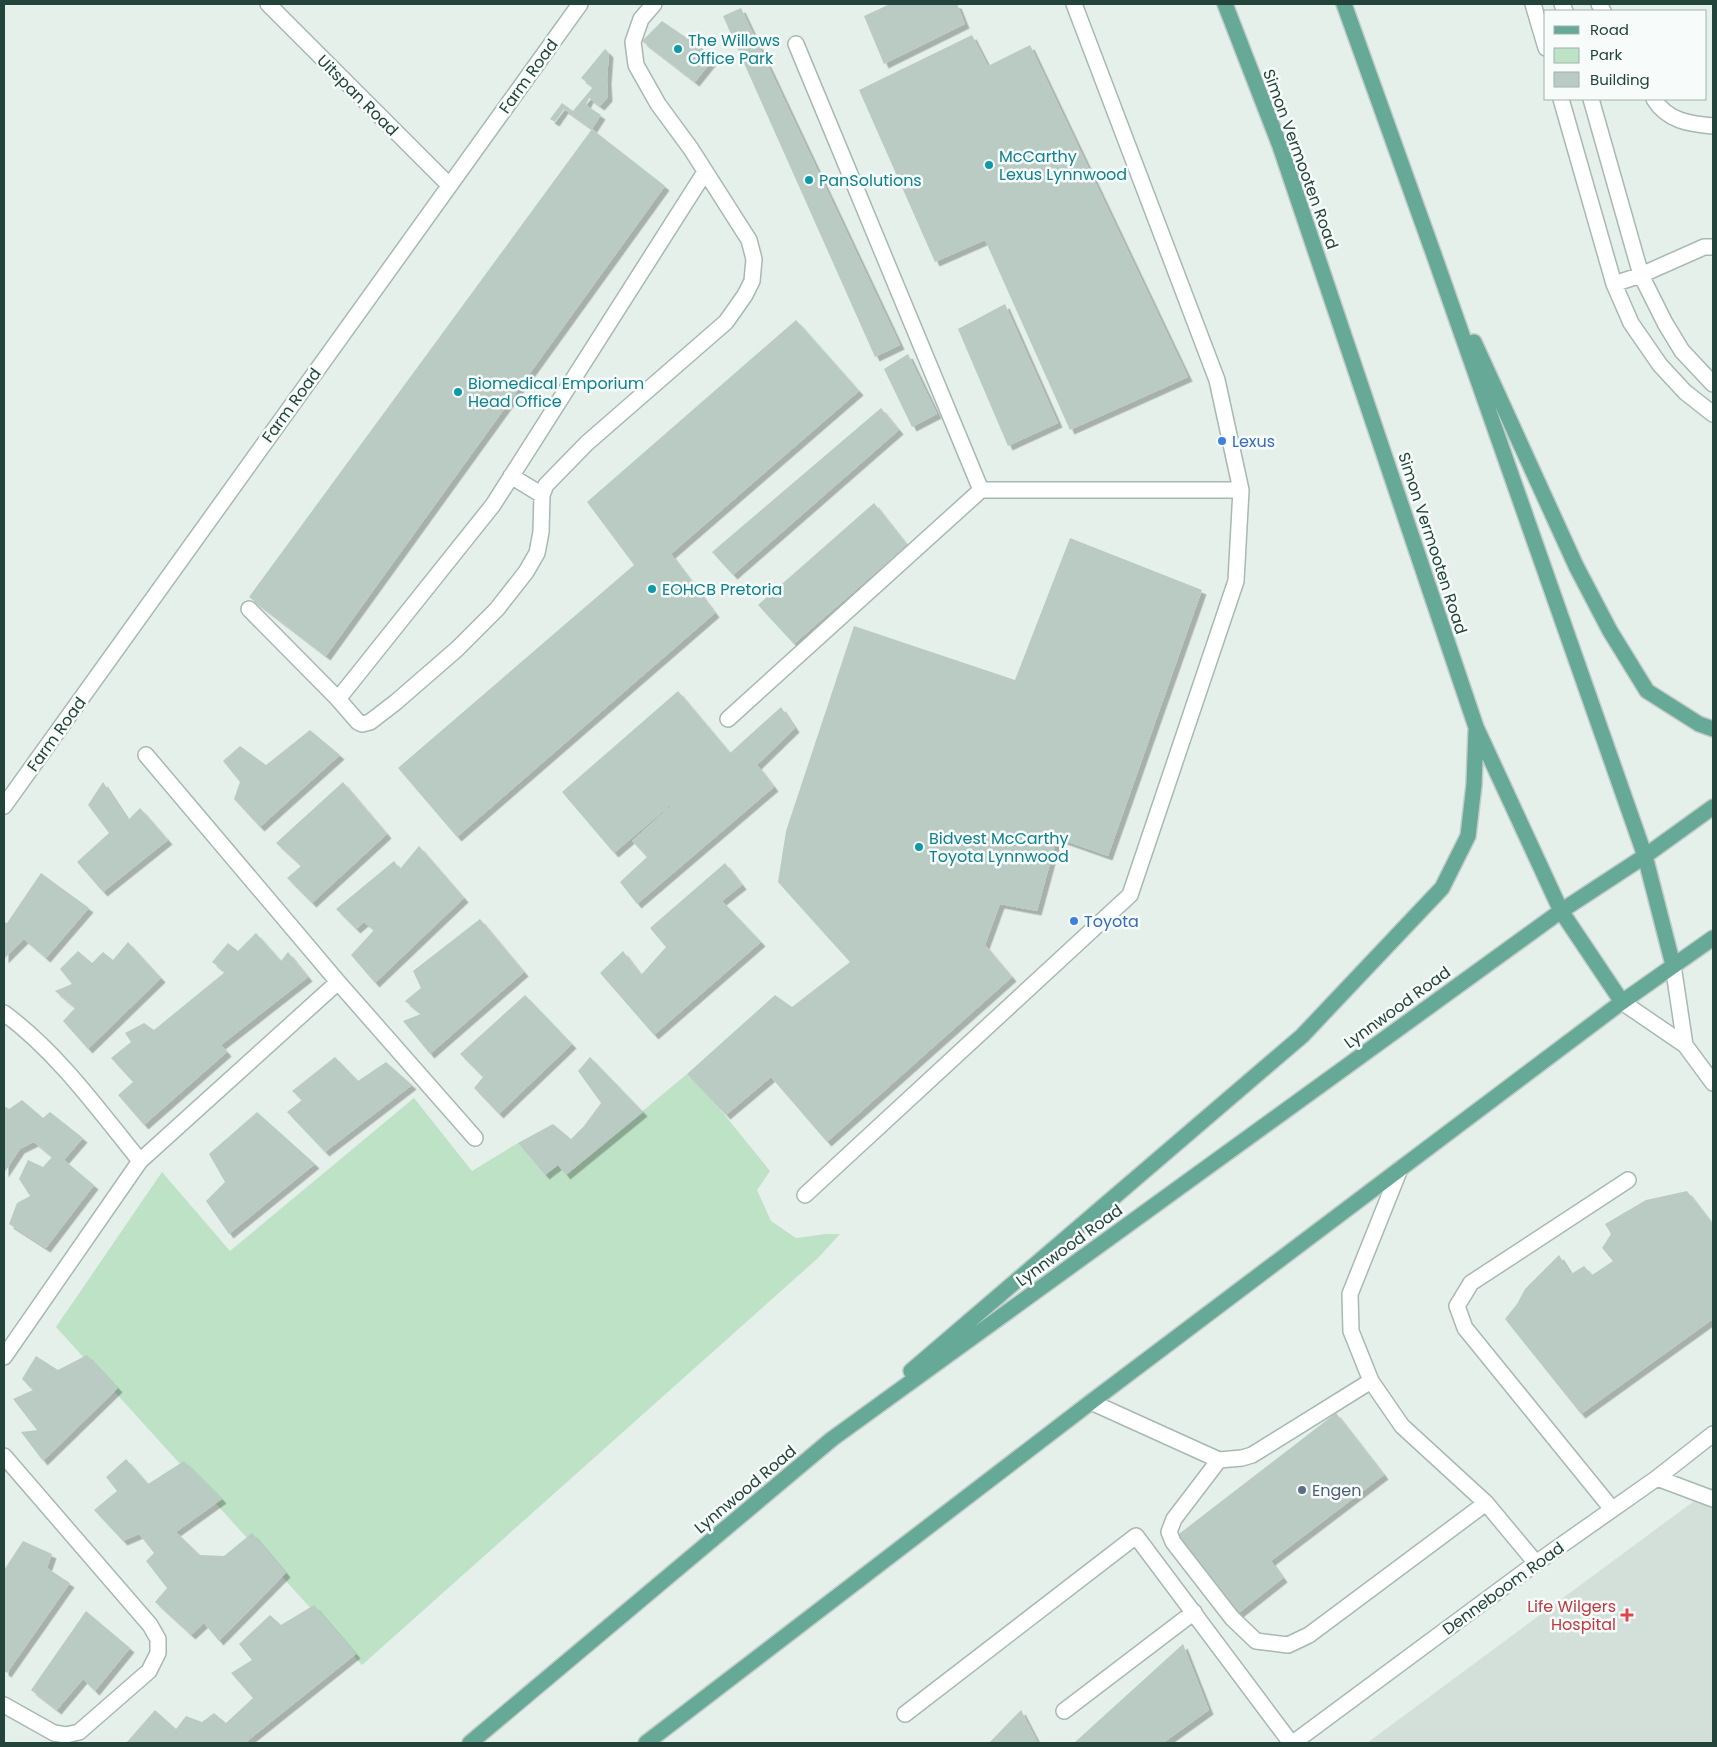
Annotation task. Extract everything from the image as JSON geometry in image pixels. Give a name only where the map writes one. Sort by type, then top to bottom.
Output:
[{"type":"main road","name":"Simon Vermooten Road","points":[[1225,4],[1280,146],[1476,727],[1561,911],[1622,1002]]},
{"type":"main road","name":"Simon Vermooten Road","points":[[1344,4],[1434,254],[1645,856],[1673,965]]},
{"type":"main road","points":[[1434,254],[1576,566],[1610,631],[1647,691],[1699,724],[1713,729]]},
{"type":"main road","points":[[832,1439],[1302,1036],[1442,888],[1468,836],[1474,785],[1476,727]]},
{"type":"main road","name":"Lynnwood Road","points":[[470,1743],[832,1439],[1561,911],[1645,856],[1713,807]]},
{"type":"main road","points":[[646,1743],[1400,1168],[1622,1002],[1713,938]]},
{"type":"street","name":"Uitspan Road","points":[[268,4],[449,184]]},
{"type":"street","name":"Farm Road","points":[[4,806],[580,4]]},
{"type":"street","points":[[249,609],[338,699],[358,722],[366,723],[396,702],[457,649],[497,609],[526,572],[537,553],[541,532],[542,496],[550,480],[642,393],[726,322],[745,295],[752,281],[754,258],[749,240],[691,149],[658,104],[636,65],[633,42],[641,19],[654,4]]},
{"type":"street","points":[[805,1195],[1130,894],[1236,581],[1241,490],[1217,380],[1074,4]]},
{"type":"street","points":[[1522,4],[1539,25]]},
{"type":"street","points":[[1532,4],[1544,41]]},
{"type":"street","points":[[796,44],[981,490]]},
{"type":"street","points":[[1561,100],[1614,284],[1631,323],[1660,365],[1685,392],[1713,414]]},
{"type":"street","points":[[1591,100],[1641,275],[1665,323],[1682,351],[1713,384]]},
{"type":"street","points":[[1655,100],[1673,118],[1688,124],[1713,126]]},
{"type":"street","points":[[338,699],[493,505],[705,172]]},
{"type":"street","points":[[1614,284],[1641,275],[1704,247],[1713,247]]},
{"type":"street","points":[[511,476],[542,496]]},
{"type":"street","points":[[728,719],[981,490],[1241,490]]},
{"type":"street","points":[[146,755],[338,982],[475,1138]]},
{"type":"street","name":"Simon Vermooten Road","points":[[1673,965],[1685,1044]]},
{"type":"street","points":[[4,1357],[140,1161],[338,982]]},
{"type":"street","name":"Simon Vermooten Road","points":[[1622,1002],[1685,1044],[1713,1083]]},
{"type":"street","points":[[4,1014],[20,1025],[75,1080],[140,1161]]},
{"type":"street","points":[[1400,1168],[1350,1294],[1351,1331],[1371,1381],[1402,1426],[1486,1504],[1536,1563]]},
{"type":"street","points":[[1612,1509],[1465,1328],[1457,1306],[1471,1283],[1628,1180]]},
{"type":"street","points":[[1091,1402],[1219,1460],[1252,1455],[1371,1381]]},
{"type":"street","name":"Denneboom Road","points":[[1292,1743],[1536,1563],[1657,1478],[1713,1434]]},
{"type":"street","points":[[4,1456],[150,1626],[158,1640],[158,1653],[149,1671],[79,1732],[66,1735],[54,1732],[4,1705]]},
{"type":"street","points":[[1219,1460],[1174,1519],[1170,1532],[1173,1542],[1232,1618],[1256,1641],[1288,1645],[1309,1635],[1486,1504]]},
{"type":"street","points":[[1657,1478],[1713,1499]]},
{"type":"street","points":[[905,1714],[1136,1536],[1292,1743]]},
{"type":"street","points":[[1064,1711],[1194,1612]]},
{"type":"shaded area","name":"Life Wilgers Hospital","points":[[1713,1487],[1713,1743],[1367,1743]]},
{"type":"green space","points":[[687,1074],[719,1108],[770,1171],[757,1190],[771,1221],[796,1238],[840,1234],[818,1258],[362,1665],[56,1327],[162,1172],[230,1251],[414,1098],[472,1171],[518,1143],[545,1175],[558,1165],[566,1175]]},
{"type":"building","points":[[890,4],[957,4],[965,24],[884,64],[864,16]]},
{"type":"building","name":"PanSolutions","points":[[741,8],[900,345],[875,357],[723,16]]},
{"type":"building","name":"The Willows Office Park","points":[[662,21],[715,57],[695,82],[642,41]]},
{"type":"building","name":"McCarthy Lexus Lynnwood","points":[[972,35],[988,66],[1030,45],[1188,377],[1070,430],[985,240],[935,262],[859,90]]},
{"type":"building","points":[[605,49],[609,53],[608,97],[600,106],[589,98],[586,105],[601,115],[592,129],[564,109],[555,122],[550,119],[562,103],[573,111],[593,87],[581,78]]},
{"type":"building","name":"Biomedical Emporium Head Office","points":[[592,129],[665,186],[326,656],[249,597]]},
{"type":"building","points":[[1005,304],[1058,423],[1008,446],[958,329]]},
{"type":"building","name":"EOHCB Pretoria","points":[[796,320],[859,391],[671,554],[715,613],[457,837],[398,768],[634,565],[587,502]]},
{"type":"building","points":[[908,354],[937,414],[912,427],[884,369]]},
{"type":"building","points":[[881,408],[899,430],[733,575],[712,552]]},
{"type":"building","points":[[874,503],[907,545],[794,644],[758,605]]},
{"type":"building","name":"Bidvest McCarthy Toyota Lynnwood","points":[[1070,538],[1202,590],[1108,856],[1057,838],[1037,911],[1000,904],[985,945],[1012,977],[827,1142],[771,1077],[726,1115],[687,1074],[775,995],[792,1007],[850,962],[778,882],[786,831],[854,626],[1015,680]]},
{"type":"building","points":[[678,691],[730,753],[781,707],[795,728],[757,765],[774,787],[637,904],[620,882],[647,857],[632,841],[701,779],[614,853],[562,792]]},
{"type":"building","points":[[310,730],[340,755],[260,827],[234,799],[240,782],[223,761],[240,746],[266,765]]},
{"type":"building","points":[[103,782],[128,820],[140,808],[168,840],[103,892],[77,862],[109,833],[88,805]]},
{"type":"building","points":[[343,782],[387,834],[312,903],[287,878],[301,866],[276,843]]},
{"type":"building","points":[[419,846],[464,898],[375,983],[351,955],[374,930],[364,922],[356,929],[336,909],[394,861],[400,869]]},
{"type":"building","points":[[725,863],[742,885],[722,901],[761,942],[654,1035],[600,973],[623,951],[641,975],[666,947],[650,928]]},
{"type":"building","points":[[41,873],[89,908],[46,958],[24,939],[4,959],[4,922],[7,923]]},
{"type":"building","points":[[480,919],[524,972],[430,1054],[403,1021],[421,1014],[405,1001],[421,988],[413,971]]},
{"type":"building","points":[[256,933],[281,961],[288,952],[308,977],[221,1045],[227,1052],[144,1125],[118,1095],[133,1082],[111,1058],[131,1042],[125,1033],[144,1023],[154,1030],[225,972],[212,962],[228,943],[238,951]]},
{"type":"building","points":[[128,942],[161,978],[88,1049],[63,1021],[75,1008],[55,991],[72,984],[60,969],[78,951],[92,963],[103,952],[113,960]]},
{"type":"building","points":[[525,995],[572,1044],[499,1114],[474,1088],[483,1077],[460,1054]]},
{"type":"building","points":[[335,1057],[358,1081],[386,1062],[412,1085],[325,1152],[287,1112],[302,1100],[292,1091]]},
{"type":"building","points":[[590,1057],[643,1112],[566,1175],[558,1165],[545,1175],[518,1143],[553,1124],[571,1139],[584,1126],[601,1103],[578,1071]]},
{"type":"building","points":[[22,1100],[43,1118],[50,1112],[83,1138],[64,1160],[94,1185],[46,1248],[9,1224],[17,1203],[30,1196],[19,1179],[28,1160],[43,1167],[52,1157],[34,1142],[20,1149],[4,1173],[4,1106],[9,1109]]},
{"type":"building","points":[[257,1112],[315,1164],[229,1234],[206,1201],[225,1182],[209,1154]]},
{"type":"building","points":[[1687,1191],[1713,1225],[1713,1319],[1581,1414],[1505,1319],[1517,1304],[1525,1289],[1559,1255],[1571,1274],[1584,1266],[1592,1275],[1613,1261],[1602,1248],[1611,1234],[1605,1224],[1646,1200]]},
{"type":"building","points":[[87,1355],[118,1388],[43,1461],[21,1432],[37,1430],[13,1399],[33,1390],[22,1379],[36,1356],[58,1370]]},
{"type":"building","points":[[1336,1413],[1384,1475],[1271,1561],[1283,1578],[1235,1616],[1175,1537]]},
{"type":"building","points":[[126,1459],[148,1484],[184,1461],[222,1499],[176,1532],[200,1555],[224,1556],[252,1533],[286,1573],[219,1641],[204,1623],[191,1635],[155,1602],[167,1588],[146,1561],[154,1553],[139,1534],[123,1541],[94,1510],[117,1491],[106,1477]]},
{"type":"building","points":[[23,1541],[52,1554],[47,1568],[70,1583],[7,1673],[4,1671],[4,1570]]},
{"type":"building","points":[[314,1605],[356,1654],[245,1743],[126,1743],[155,1710],[176,1729],[186,1716],[202,1722],[214,1713],[226,1723],[253,1698],[231,1673],[252,1660],[239,1644],[270,1615],[281,1625]]},
{"type":"building","points":[[86,1611],[130,1648],[95,1691],[83,1679],[57,1710],[31,1690]]},
{"type":"building","points":[[1183,1644],[1209,1710],[1163,1743],[1074,1743]]},
{"type":"building","points":[[1021,1710],[1038,1743],[989,1743]]},
{"type":"place","name":"The Willows Office Park","points":[[678,49]]},
{"type":"place","name":"McCarthy Lexus Lynnwood","points":[[989,165]]},
{"type":"place","name":"PanSolutions","points":[[809,180]]},
{"type":"place","name":"Biomedical Emporium Head Office","points":[[458,392]]},
{"type":"place","name":"Lexus","points":[[1222,441]]},
{"type":"place","name":"EOHCB Pretoria","points":[[652,589]]},
{"type":"place","name":"Bidvest McCarthy Toyota Lynnwood","points":[[919,847]]},
{"type":"place","name":"Toyota","points":[[1074,921]]},
{"type":"place","name":"Engen","points":[[1302,1490]]},
{"type":"place","name":"Life Wilgers Hospital","points":[[1627,1615]]}]
